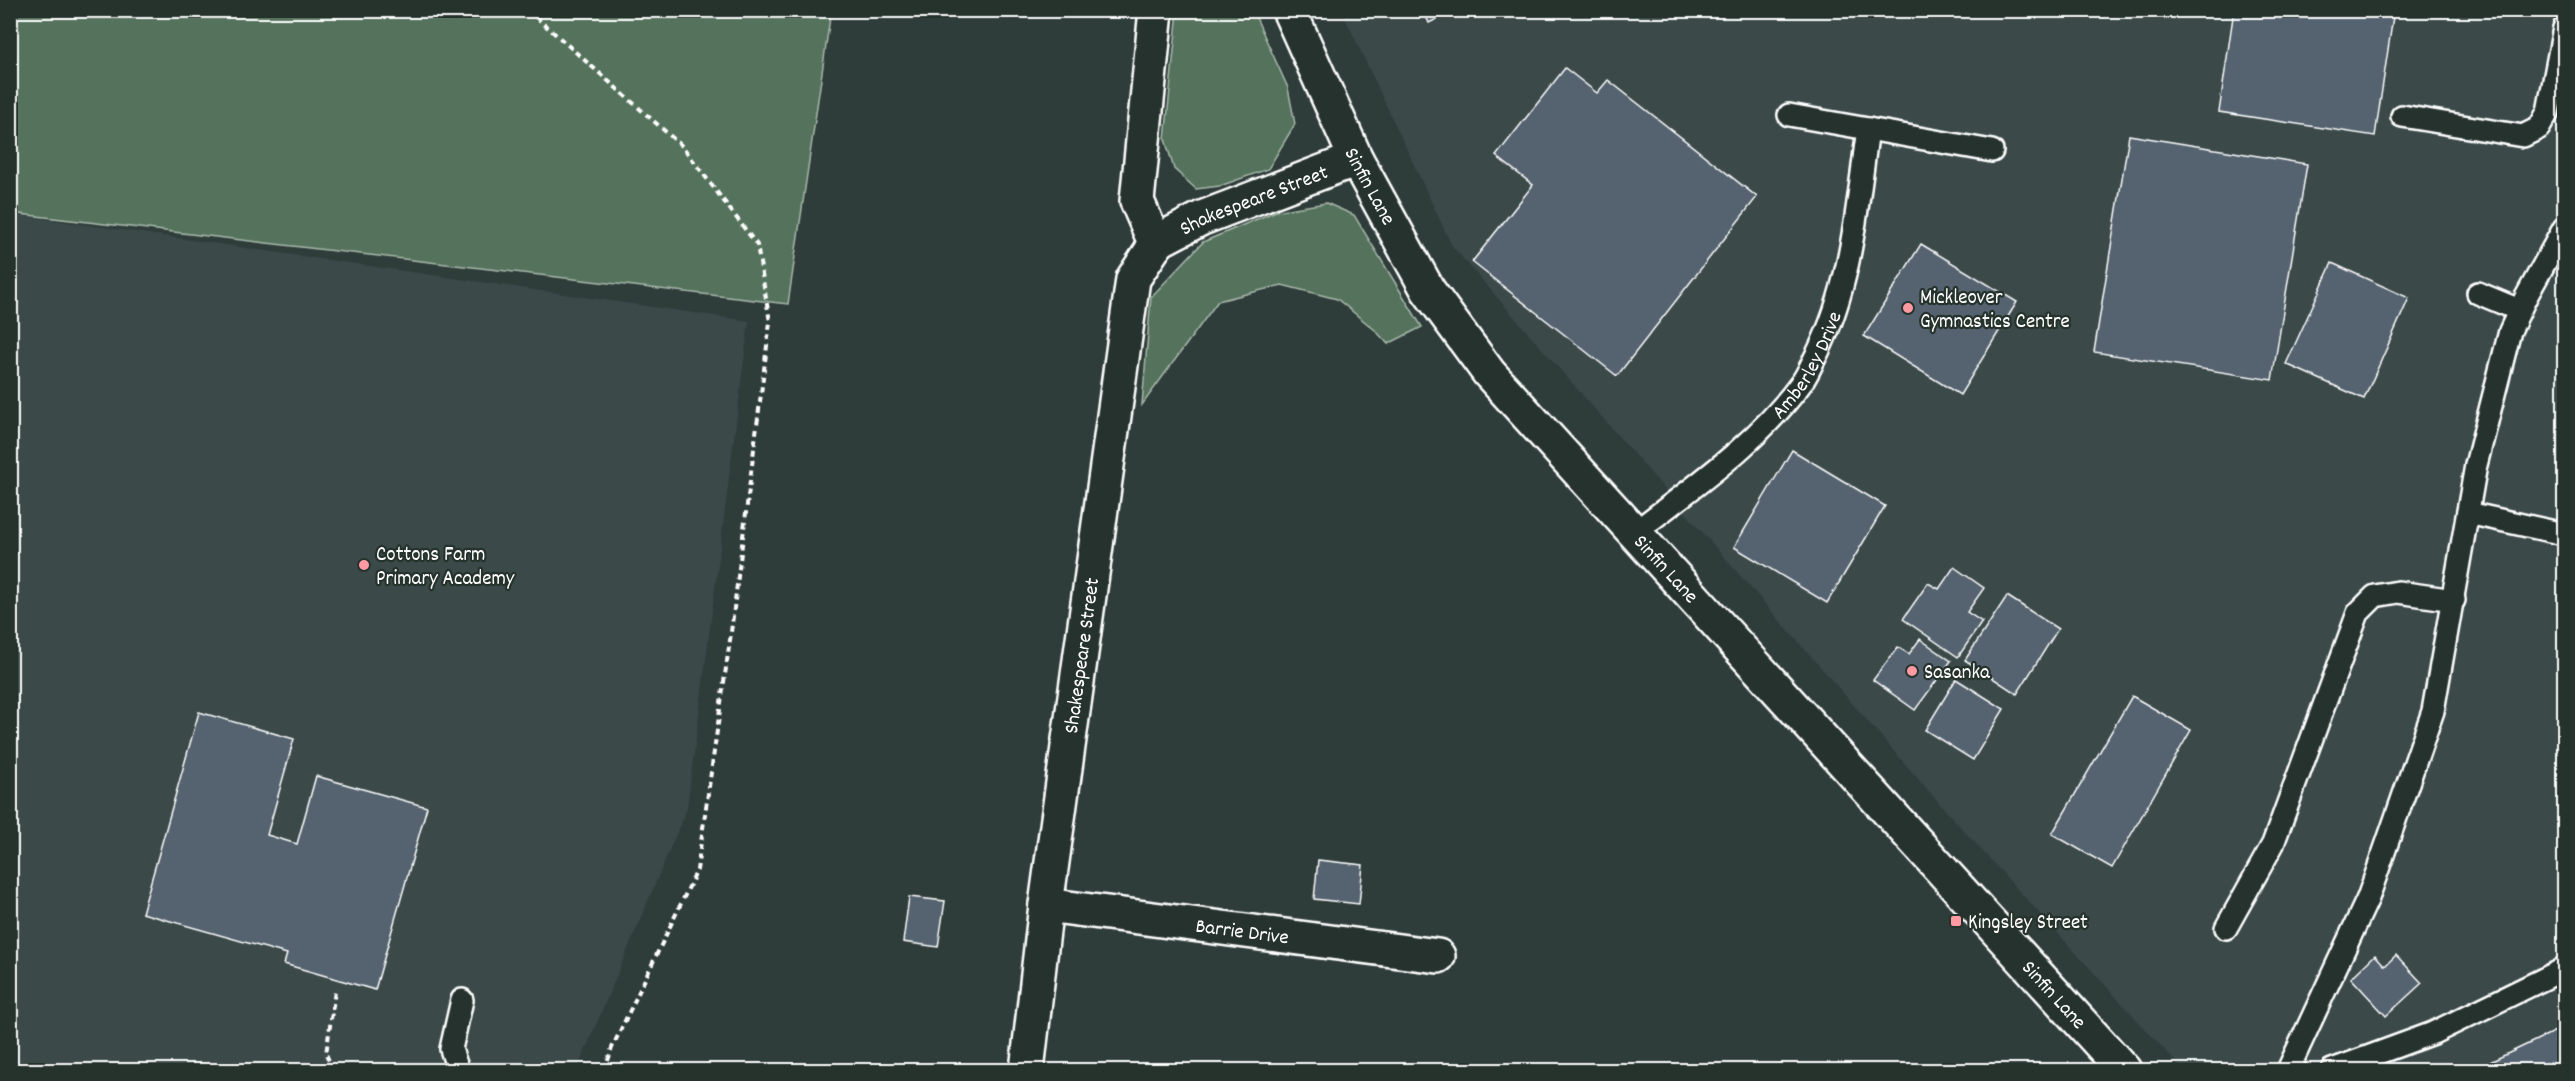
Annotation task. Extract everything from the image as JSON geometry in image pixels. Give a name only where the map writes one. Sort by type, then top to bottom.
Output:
[{"type":"street","name":"Shakespeare Street","points":[[1156,10],[1137,201],[1156,245]]},
{"type":"street","name":"Sinfin Lane","points":[[1289,10],[1356,159],[1428,290],[1482,364],[2124,1071]]},
{"type":"street","name":"Shakespeare Street","points":[[1027,1071],[1046,905],[1133,279],[1158,242],[1202,218],[1356,159]]},
{"type":"street","name":"Barrie Drive","points":[[1046,905],[1438,956]]},
{"type":"lane","points":[[2402,116],[2523,136],[2539,128],[2548,112],[2565,28]]},
{"type":"lane","points":[[1789,115],[1992,151]]},
{"type":"lane","name":"Amberley Drive","points":[[1634,533],[1738,452],[1766,426],[1803,381],[1828,332],[1848,266],[1868,129]]},
{"type":"lane","points":[[2288,1071],[2368,898],[2433,711],[2476,465],[2510,331],[2519,310],[2557,249],[2565,228]]},
{"type":"lane","points":[[2478,293],[2519,310]]},
{"type":"lane","points":[[2468,513],[2565,534]]},
{"type":"lane","points":[[2226,928],[2273,844],[2358,613],[2375,596],[2398,592],[2454,600]]},
{"type":"lane","points":[[2332,1071],[2433,1033],[2565,969]]},
{"type":"lane","points":[[458,1071],[451,1049],[462,1000]]},
{"type":"path","points":[[528,10],[683,147],[757,245],[770,322],[730,640],[697,870],[612,1048],[605,1071]]},
{"type":"path","points":[[333,1071],[326,1054],[335,991]]},
{"type":"shaded area","points":[[1342,11],[2564,11],[2564,1070],[2183,1070],[1955,821],[1452,246]]},
{"type":"shaded area","name":"Cottons Farm Primary Academy","points":[[11,214],[749,321],[687,808],[577,1070],[11,1070]]},
{"type":"green space","points":[[11,10],[831,11],[788,304],[11,213]]},
{"type":"green space","points":[[1178,11],[1253,11],[1288,88],[1295,124],[1268,169],[1220,186],[1196,189],[1174,169],[1165,139]]},
{"type":"green space","points":[[1326,203],[1354,215],[1422,327],[1388,344],[1375,330],[1337,299],[1282,285],[1218,301],[1142,405],[1151,297],[1203,242],[1276,211]]},
{"type":"building","points":[[1423,10],[1455,10],[1429,23]]},
{"type":"building","points":[[2234,10],[2394,10],[2375,136],[2219,112]]},
{"type":"building","points":[[1565,68],[1597,93],[1608,80],[1757,197],[1617,376],[1472,262],[1533,185],[1496,156]]},
{"type":"building","points":[[2129,135],[2307,164],[2272,380],[2094,352]]},
{"type":"building","points":[[1921,244],[2017,302],[1960,395],[1864,336]]},
{"type":"building","points":[[2332,263],[2409,298],[2364,399],[2286,364]]},
{"type":"building","points":[[1792,450],[1885,506],[1827,603],[1734,547]]},
{"type":"building","points":[[1954,567],[1984,588],[1967,612],[1982,622],[1958,657],[1903,619],[1928,583],[1939,589]]},
{"type":"building","points":[[2007,596],[2058,629],[2017,694],[1965,660]]},
{"type":"building","name":"Sasanka","points":[[1920,639],[1951,661],[1915,710],[1873,680],[1898,647],[1909,654]]},
{"type":"building","points":[[1956,679],[2004,709],[1973,760],[1925,730]]},
{"type":"building","points":[[2132,696],[2191,730],[2112,868],[2052,834]]},
{"type":"building","points":[[199,712],[294,739],[267,835],[297,844],[316,776],[427,807],[375,990],[284,964],[287,954],[142,913]]},
{"type":"building","points":[[1318,860],[1363,865],[1359,904],[1314,899]]},
{"type":"building","points":[[909,897],[945,901],[938,947],[903,942]]},
{"type":"building","points":[[2375,955],[2385,966],[2396,955],[2422,983],[2386,1016],[2351,978]]},
{"type":"building","points":[[2564,1027],[2564,1070],[2473,1070]]},
{"type":"place","name":"Mickleover Gymnastics Centre","points":[[1908,308]]},
{"type":"place","name":"Cottons Farm Primary Academy","points":[[364,565]]},
{"type":"place","name":"Sasanka","points":[[1912,671]]},
{"type":"place","name":"Kingsley Street","points":[[1956,921]]}]
